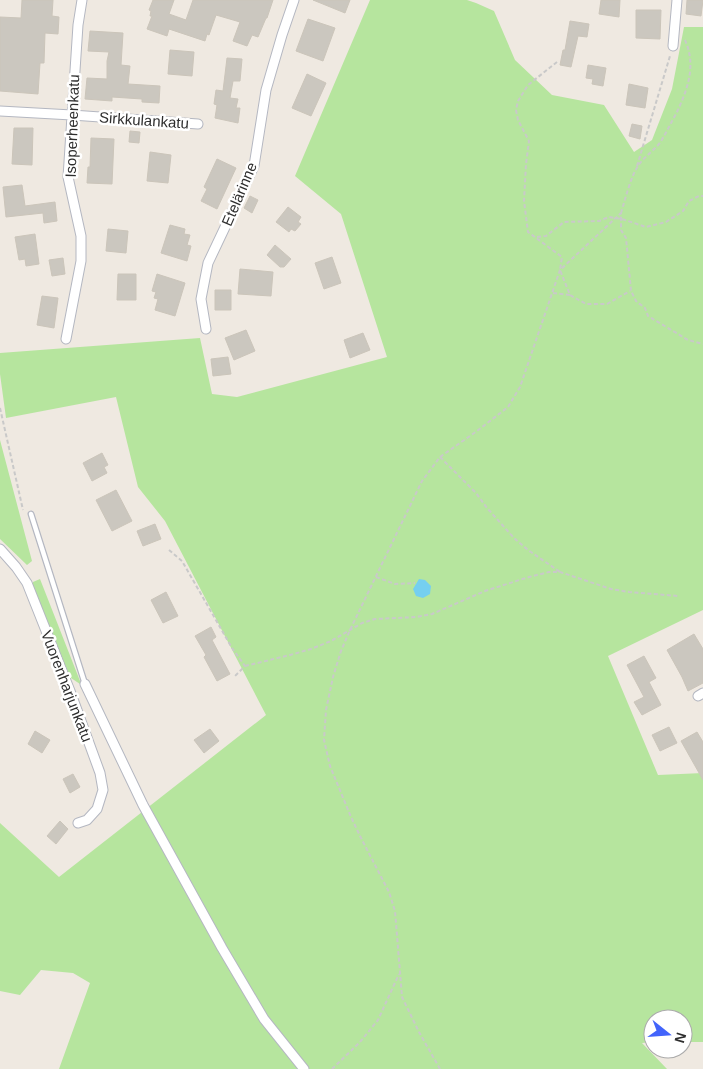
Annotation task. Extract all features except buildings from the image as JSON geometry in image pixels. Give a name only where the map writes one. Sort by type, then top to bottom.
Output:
[{"type":"street","name":"Isoperheenkatu","points":[[66,339],[81,261],[81,236],[68,176],[78,25],[82,0]]},
{"type":"street","name":"Etelärinne","points":[[206,329],[200,299],[208,263],[254,166],[266,90],[294,0]]},
{"type":"street","points":[[673,46],[677,0]]},
{"type":"street","name":"Sirkkulankatu","points":[[0,111],[198,124]]},
{"type":"street","name":"Vuorenharjunkatu","points":[[0,549],[27,583],[100,773],[103,790],[97,808],[87,820],[78,823]]},
{"type":"street","points":[[85,684],[143,805],[222,948],[264,1019],[304,1069]]},
{"type":"lane","points":[[31,514],[85,684]]},
{"type":"path","points":[[637,167],[657,146],[665,134],[685,94],[689,80],[691,72],[689,47],[675,19]]},
{"type":"path","points":[[560,270],[621,213],[637,167],[673,46]]},
{"type":"path","points":[[440,1069],[418,1032],[402,997],[395,911],[389,892],[351,817],[330,766],[324,740],[326,710],[333,677],[350,630],[422,481],[440,457],[508,407],[520,387],[553,293],[562,257],[528,232],[524,201],[529,141],[518,120],[516,110],[518,101],[528,84],[557,62]]},
{"type":"path","points":[[537,238],[546,236],[564,222],[599,221],[609,217],[646,227],[666,222],[683,211],[689,201],[703,196]]},
{"type":"path","points":[[621,213],[621,230],[626,238],[630,291],[636,301],[645,308],[648,316],[688,340],[703,344]]},
{"type":"path","points":[[560,270],[570,295]]},
{"type":"path","points":[[553,293],[570,295],[586,304],[607,304],[630,291]]},
{"type":"path","points":[[440,457],[476,493],[514,538],[560,572],[611,589],[678,596]]},
{"type":"path","points":[[169,550],[182,561],[232,648],[245,666]]},
{"type":"path","points":[[235,676],[245,666],[311,649],[331,641],[362,623],[375,619],[418,617],[432,614],[494,588],[529,576],[560,572]]},
{"type":"path","points":[[376,578],[395,584],[415,583]]},
{"type":"path","points":[[332,1069],[360,1042],[378,1020],[400,972]]},
{"type":"green space","points":[[370,0],[467,0],[494,11],[515,60],[552,95],[604,105],[634,152],[652,140],[672,89],[684,27],[703,27],[703,610],[608,656],[658,775],[703,773],[703,1042],[693,1042],[693,1009],[643,1009],[643,1059],[657,1059],[667,1069],[59,1069],[90,983],[73,973],[41,970],[20,995],[0,991],[0,823],[59,877],[266,715],[165,521],[138,487],[116,397],[6,418],[0,374],[0,353],[200,338],[212,394],[237,397],[387,357],[341,214],[295,176]]},
{"type":"green space","points":[[0,440],[32,561],[27,565],[0,539]]},
{"type":"green space","points":[[40,579],[80,684],[71,678],[33,590],[33,582]]},
{"type":"water","points":[[419,579],[425,580],[431,586],[430,594],[423,598],[416,596],[413,589]]}]
